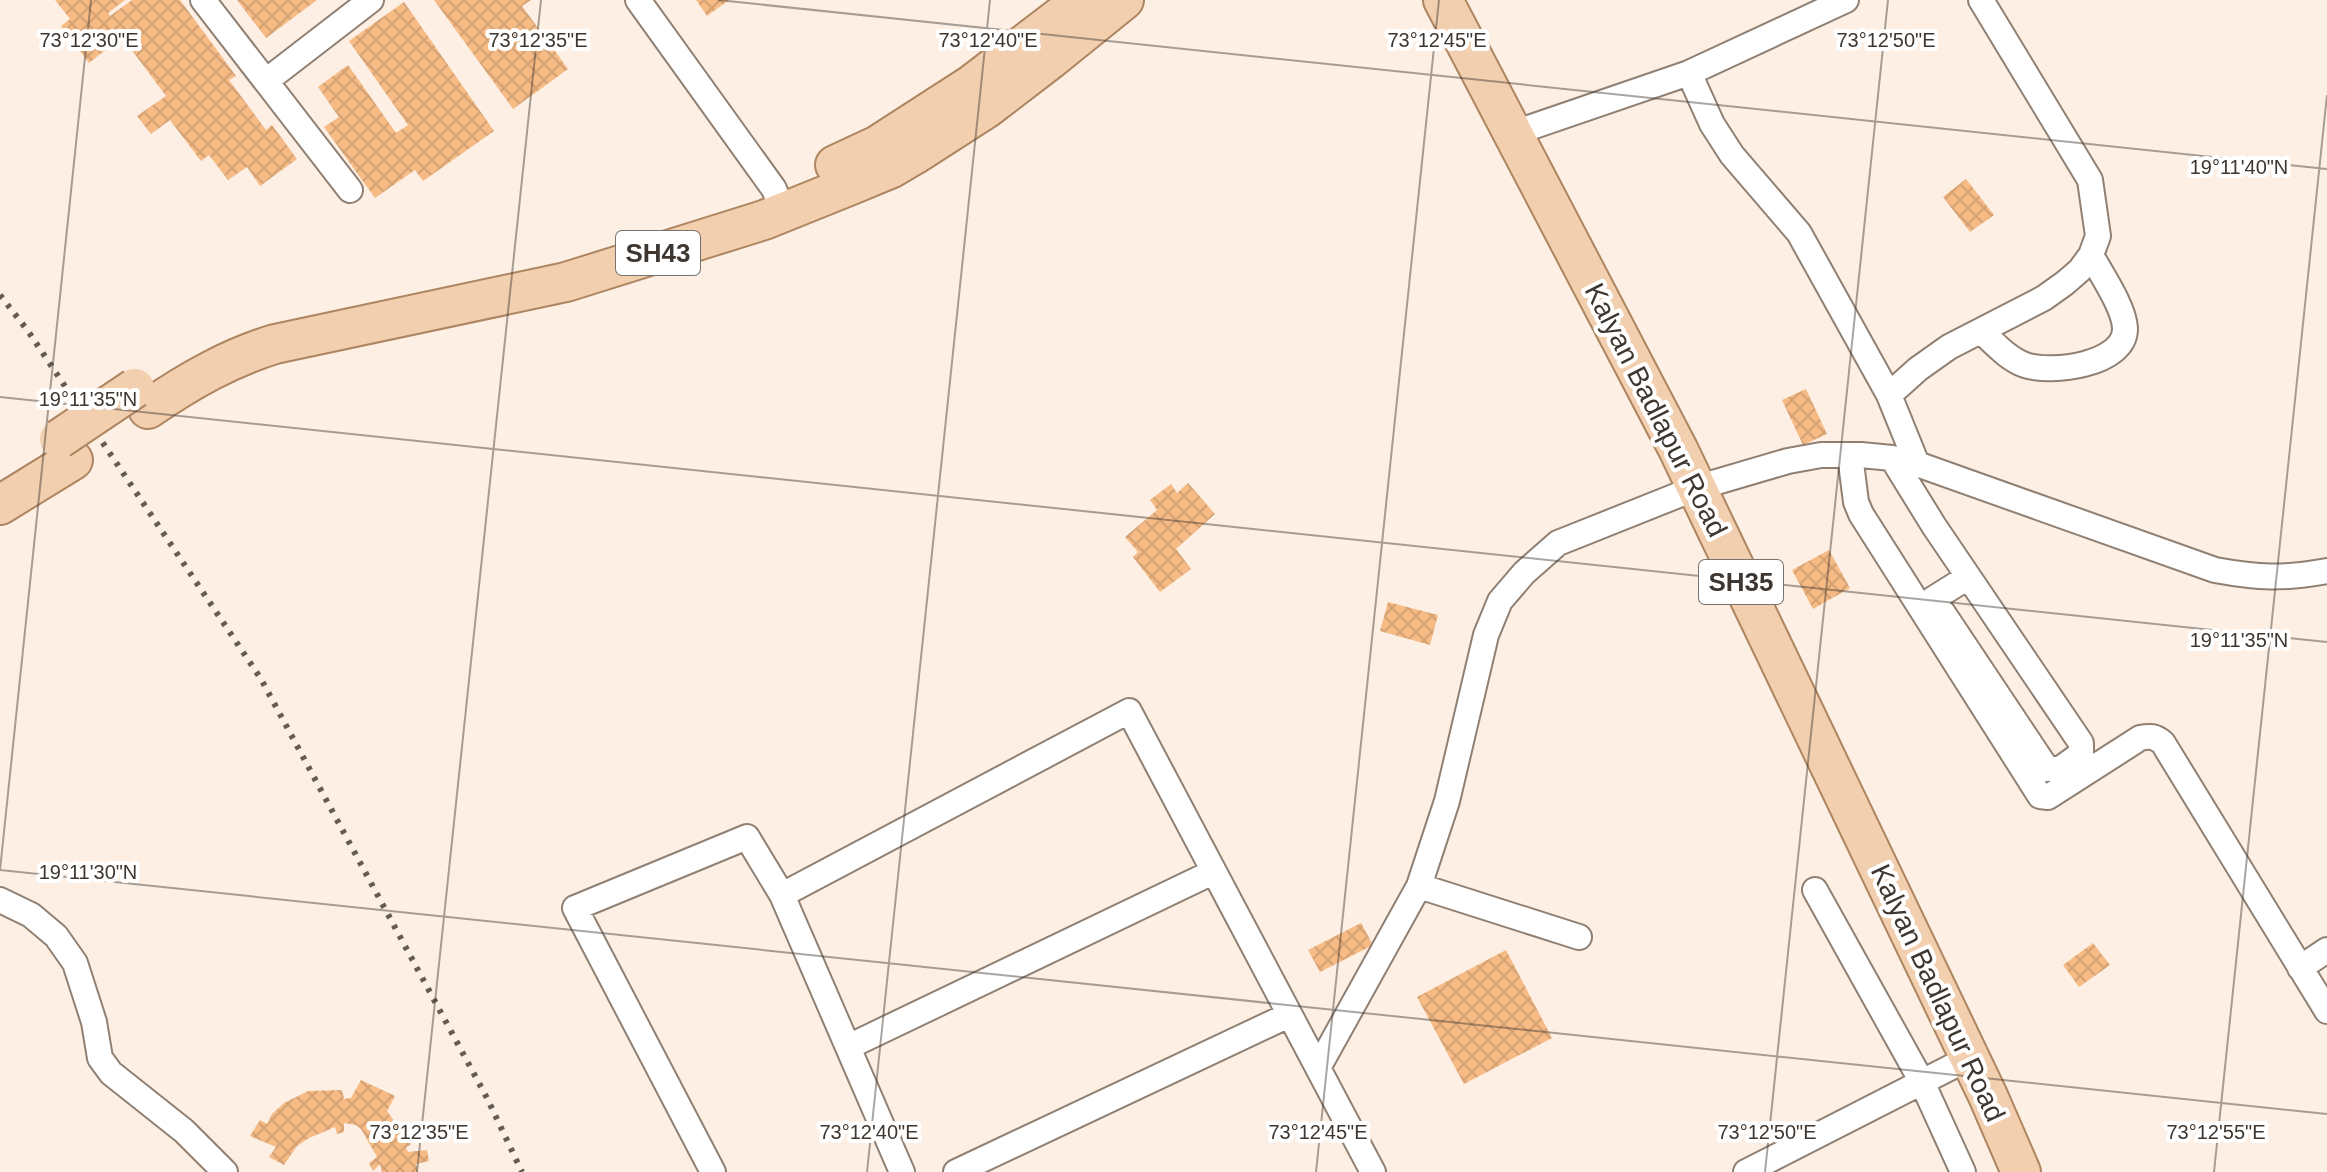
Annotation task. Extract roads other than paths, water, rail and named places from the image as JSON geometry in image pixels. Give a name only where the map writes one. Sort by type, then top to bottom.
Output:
[{"type":"main road","name":"SH43","points":[[779,201],[841,163],[889,139],[971,85],[1082,0]]},
{"type":"main road","name":"SH43","points":[[0,505],[66,450],[142,398],[199,348],[235,331],[269,320],[560,259],[892,168],[987,108],[1124,0]]},
{"type":"main road","name":"Kalyan Badlapur Road","points":[[1443,0],[1526,129]]},
{"type":"main road","name":"Kalyan Badlapur Road","points":[[1474,0],[1526,129],[1678,449],[1709,484],[1998,1092],[2045,1172]]},
{"type":"main road","name":"SH43","points":[[0,477],[66,450]]},
{"type":"main road","name":"Kalyan Badlapur Road","points":[[1709,484],[1969,1058],[1998,1092],[2021,1172]]},
{"type":"street","points":[[203,0],[350,190]]},
{"type":"street","points":[[266,81],[371,0]]},
{"type":"street","points":[[638,0],[779,201]]},
{"type":"street","points":[[1526,129],[1689,73],[1846,0]]},
{"type":"street","points":[[1889,395],[1935,356],[2044,298],[2080,270],[2091,255],[2098,236],[2090,180],[1981,0]]},
{"type":"street","points":[[1689,73],[1712,124],[1732,155],[1799,233],[1889,395],[1917,464]]},
{"type":"street","points":[[1981,331],[2010,357],[2026,365],[2046,369],[2104,358],[2117,349],[2125,330],[2123,317],[2091,255]]},
{"type":"street","points":[[1318,1068],[1419,886],[1447,801],[1486,635],[1500,601],[1524,573],[1558,543],[1709,484],[1788,461],[1821,455],[1850,455],[1892,458],[1917,464],[2215,570],[2254,577],[2294,577],[2327,571]]},
{"type":"street","points":[[1850,455],[1856,502],[1861,514],[2040,796],[2048,797],[2140,738],[2152,736],[2158,739],[2327,1011]]},
{"type":"street","points":[[1892,458],[1934,526],[2081,743],[2081,754],[2060,769],[2047,769],[1904,554]]},
{"type":"street","points":[[1933,599],[1968,577]]},
{"type":"street","points":[[1995,692],[2030,668]]},
{"type":"street","points":[[782,895],[1129,711],[1318,1068],[1362,1168]]},
{"type":"street","points":[[713,1172],[575,908],[747,837],[782,895],[902,1172]]},
{"type":"street","points":[[848,1047],[1213,872]]},
{"type":"street","points":[[1419,886],[1579,937]]},
{"type":"street","points":[[1815,890],[1922,1082],[1963,1172]]},
{"type":"street","points":[[0,900],[31,915],[56,936],[75,963],[94,1022],[100,1058],[111,1073],[184,1131],[225,1172]]},
{"type":"street","points":[[2300,968],[2327,950]]},
{"type":"street","points":[[956,1172],[1289,1015]]},
{"type":"street","points":[[1746,1172],[1969,1058]]},
{"type":"railway","points":[[0,295],[28,331],[261,679],[487,1098],[522,1172]]}]
